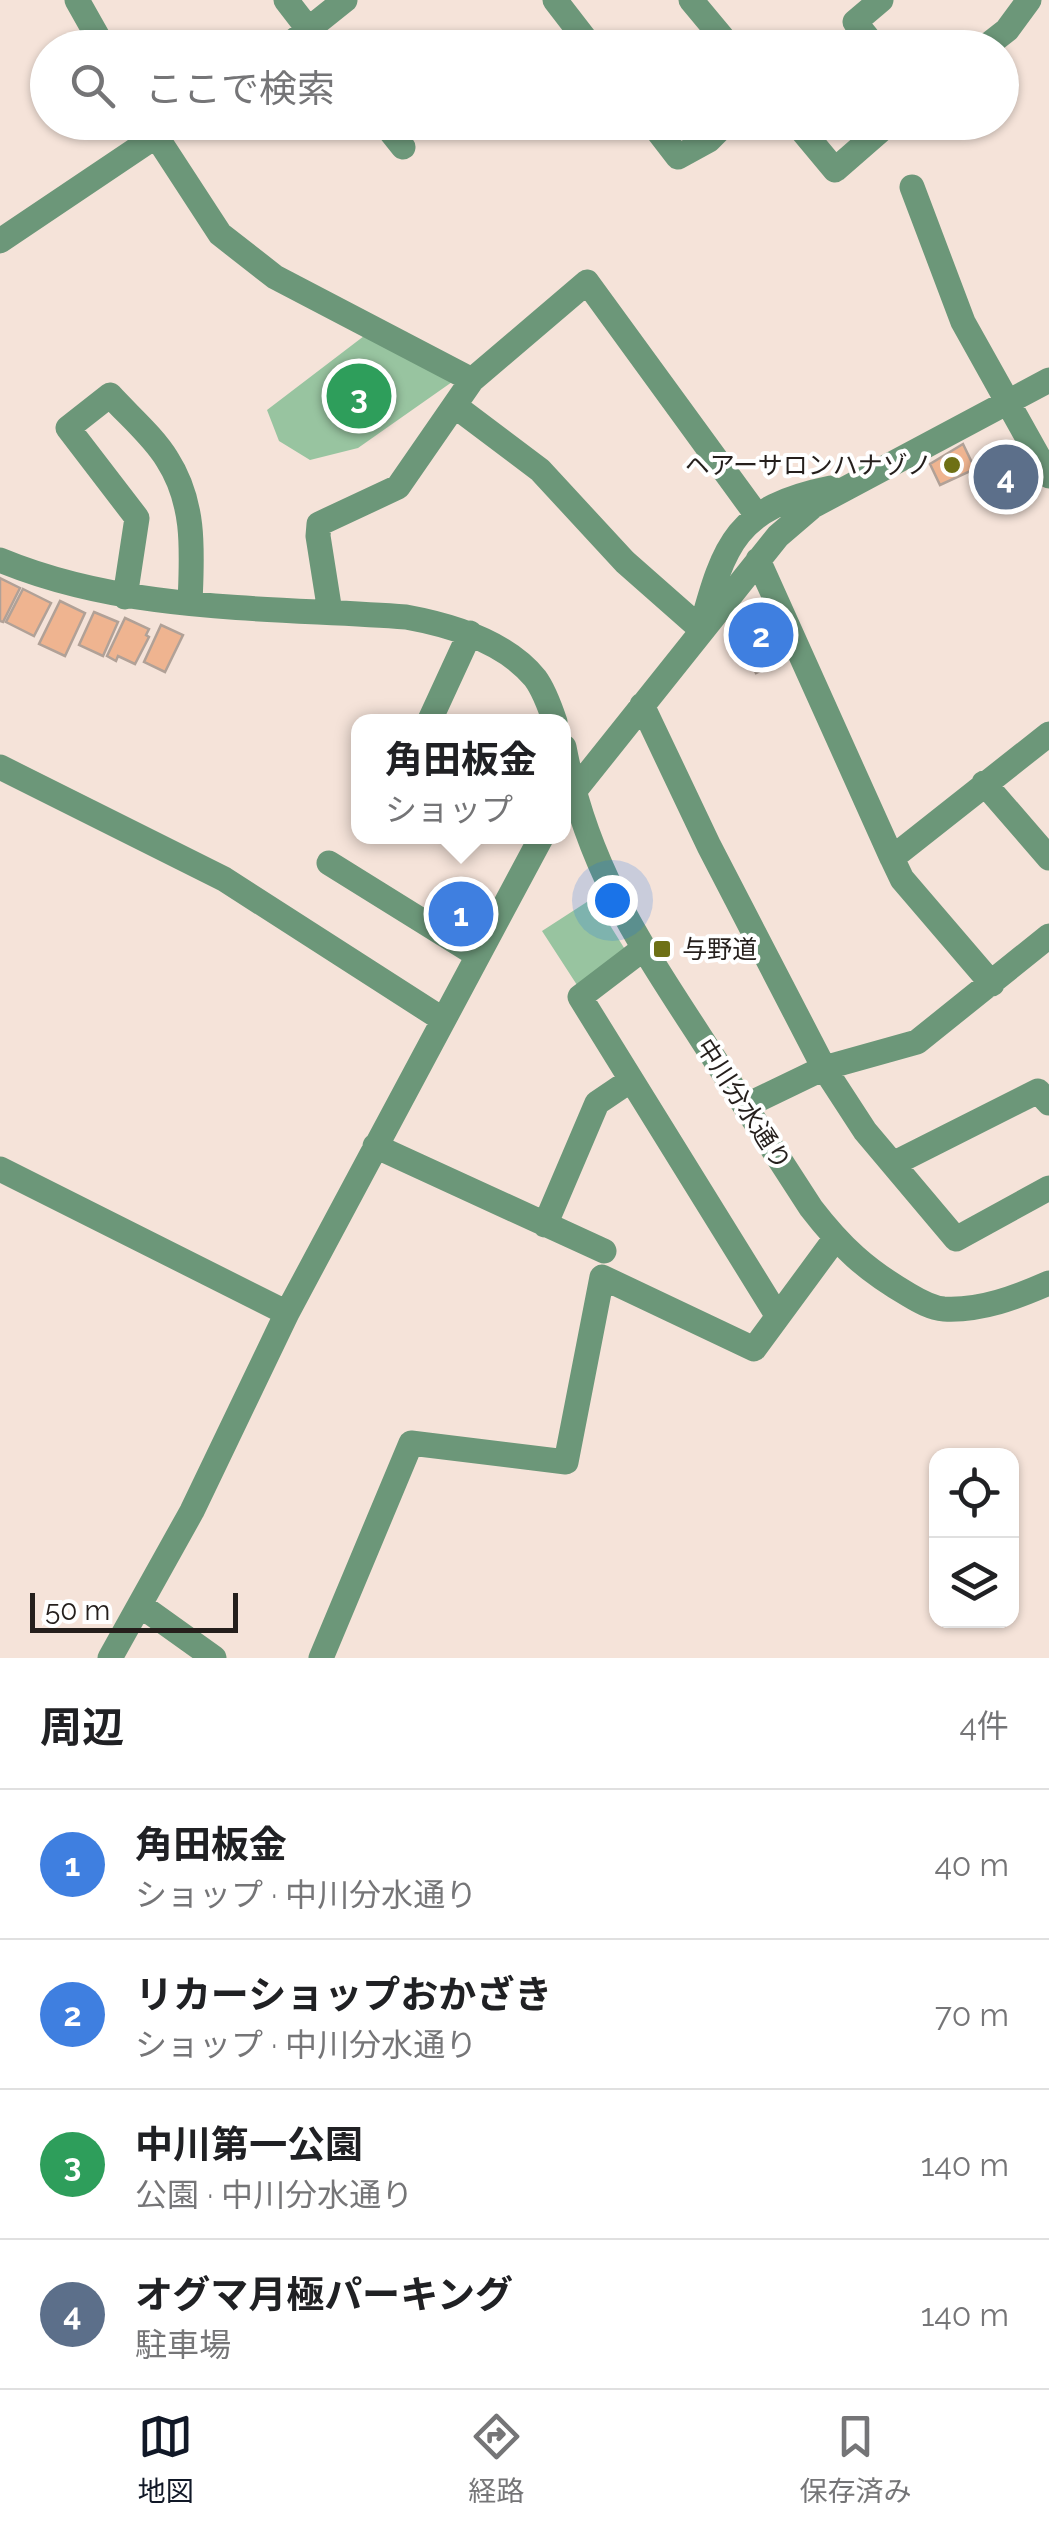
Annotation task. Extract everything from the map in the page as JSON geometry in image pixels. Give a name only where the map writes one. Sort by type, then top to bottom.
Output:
[{"type":"street","points":[[77,0],[94,30]]},
{"type":"street","points":[[286,0],[309,30]]},
{"type":"street","points":[[323,30],[345,0]]},
{"type":"street","points":[[555,0],[578,30]]},
{"type":"street","points":[[691,0],[717,30]]},
{"type":"street","points":[[861,30],[855,22],[881,0]]},
{"type":"street","points":[[1007,30],[1030,0]]},
{"type":"street","points":[[0,241],[142,140]]},
{"type":"street","points":[[167,140],[220,234],[274,277],[472,380]]},
{"type":"street","points":[[397,140],[403,147]]},
{"type":"street","points":[[665,140],[678,157],[709,140]]},
{"type":"street","points":[[811,140],[836,170],[870,140]]},
{"type":"street","points":[[912,187],[964,322],[1049,476]]},
{"type":"street","points":[[330,612],[318,536],[320,524],[398,488],[472,380],[588,282],[756,514]]},
{"type":"street","points":[[571,794],[778,536],[813,506],[1049,380]]},
{"type":"street","points":[[125,597],[137,518],[68,428],[110,395],[168,460],[190,515],[190,603]]},
{"type":"street","points":[[454,406],[540,470],[624,562],[701,629]]},
{"type":"street","points":[[701,629],[714,581],[728,550],[756,514],[802,494],[855,483]]},
{"type":"street","points":[[0,560],[74,587],[125,597],[406,617],[470,634],[504,653],[534,677],[552,714]]},
{"type":"street","points":[[758,560],[902,878],[992,984]]},
{"type":"street","points":[[438,714],[470,634]]},
{"type":"street","points":[[642,705],[709,846],[824,1068],[865,1131],[956,1238],[1049,1188]]},
{"type":"street","points":[[892,858],[1049,734]]},
{"type":"street","points":[[0,767],[224,880],[442,1020]]},
{"type":"street","points":[[984,783],[1049,858]]},
{"type":"street","name":"中川分水通り","points":[[571,805],[608,887],[643,949],[835,1240],[870,1273],[925,1304],[942,1309],[1011,1299],[1049,1282]]},
{"type":"street","points":[[110,1658],[192,1511],[288,1313],[538,844]]},
{"type":"street","points":[[329,863],[476,955]]},
{"type":"street","points":[[744,1106],[824,1068],[917,1042],[1049,936]]},
{"type":"street","points":[[643,949],[580,997],[777,1315]]},
{"type":"street","points":[[545,1225],[598,1103],[631,1080]]},
{"type":"street","points":[[893,1164],[1038,1091],[1049,1102]]},
{"type":"street","points":[[375,1146],[604,1252]]},
{"type":"street","points":[[0,1170],[288,1313]]},
{"type":"street","points":[[321,1658],[412,1443],[566,1462],[602,1278],[754,1349],[835,1240]]},
{"type":"street","points":[[140,1605],[214,1658]]},
{"type":"green space","points":[[364,336],[452,382],[358,448],[310,460],[279,441],[267,410]]},
{"type":"green space","points":[[593,898],[626,951],[577,985],[542,931]]},
{"type":"building","points":[[963,444],[975,469],[940,485],[930,464]]},
{"type":"building","points":[[0,578],[20,588],[3,622],[0,621]]},
{"type":"building","points":[[23,589],[51,603],[34,636],[6,622]]},
{"type":"building","points":[[60,601],[85,613],[65,656],[39,644]]},
{"type":"building","points":[[767,608],[790,657],[756,673],[735,629],[744,625],[741,620]]},
{"type":"building","points":[[94,612],[118,622],[103,656],[79,645]]},
{"type":"building","points":[[125,618],[149,629],[135,664],[118,656],[116,661],[107,656]]},
{"type":"building","points":[[161,625],[183,635],[165,672],[144,662]]},
{"type":"building","points":[[450,890],[483,909],[471,930],[467,928],[463,935],[434,919]]},
{"type":"place","name":"中川第一公園","points":[[359,396]]},
{"type":"place","name":"ヘアーサロンハナゾノ","points":[[952,465]]},
{"type":"place","name":"オグマ月極パーキング","points":[[1006,477]]},
{"type":"place","name":"リカーショップおかざき","points":[[761,635]]},
{"type":"place","name":"角田板金","points":[[461,914]]},
{"type":"place","name":"与野道","points":[[662,949]]}]
